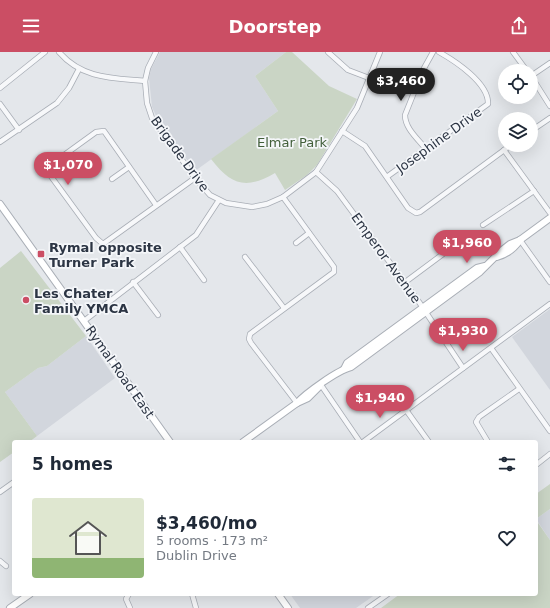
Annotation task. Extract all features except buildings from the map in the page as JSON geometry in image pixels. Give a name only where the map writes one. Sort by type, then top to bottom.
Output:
[{"type":"main road","name":"Rymal Road East","points":[[0,204],[169,440]]},
{"type":"main road","points":[[246,440],[297,403],[308,398],[321,385],[344,369],[347,363],[424,310],[477,268],[485,266],[497,257],[504,255],[514,248],[520,240],[550,218]]},
{"type":"main road","points":[[10,608],[27,596]]},
{"type":"main road","points":[[279,596],[288,608]]},
{"type":"street","points":[[0,88],[45,52]]},
{"type":"street","points":[[59,52],[79,69],[99,76],[145,81]]},
{"type":"street","name":"Brigade Drive","points":[[156,52],[148,68],[145,81],[147,103],[152,118],[195,178],[210,195],[233,205],[252,207],[267,204],[283,198],[316,172],[360,102],[380,52]]},
{"type":"street","points":[[328,52],[348,70],[369,78]]},
{"type":"street","points":[[425,148],[408,126],[405,121],[405,115],[423,70],[433,52]]},
{"type":"street","name":"Josephine Drive","points":[[388,176],[488,104],[486,94],[466,68],[439,52]]},
{"type":"street","points":[[513,52],[522,64]]},
{"type":"street","points":[[538,71],[550,63]]},
{"type":"street","points":[[0,142],[57,103],[69,88],[79,69]]},
{"type":"street","points":[[538,87],[550,106]]},
{"type":"street","points":[[0,104],[19,130]]},
{"type":"street","points":[[538,126],[550,118]]},
{"type":"street","points":[[156,205],[104,131],[99,131],[50,164],[48,171],[96,238],[103,244],[195,178]]},
{"type":"street","points":[[342,131],[365,146],[388,176],[408,208],[416,213],[420,212],[501,152]]},
{"type":"street","points":[[505,152],[550,213]]},
{"type":"street","points":[[112,179],[129,167]]},
{"type":"street","name":"Emperor Avenue","points":[[316,172],[337,191],[424,310],[463,368]]},
{"type":"street","points":[[483,225],[534,191]]},
{"type":"street","points":[[283,198],[334,267],[334,272],[252,331],[250,334],[249,339],[297,403]]},
{"type":"street","points":[[84,321],[200,230],[219,200]]},
{"type":"street","points":[[296,243],[309,233]]},
{"type":"street","points":[[520,240],[550,282]]},
{"type":"street","points":[[180,247],[204,280]]},
{"type":"street","points":[[404,282],[443,254]]},
{"type":"street","points":[[245,257],[284,308]]},
{"type":"street","points":[[133,282],[158,315]]},
{"type":"street","points":[[366,440],[550,304]]},
{"type":"street","points":[[491,348],[550,431]]},
{"type":"street","points":[[321,385],[359,440]]},
{"type":"street","points":[[487,440],[476,422],[479,417],[519,389]]},
{"type":"street","points":[[406,410],[428,440]]},
{"type":"street","points":[[538,463],[550,454]]},
{"type":"street","points":[[0,492],[12,483]]},
{"type":"street","points":[[0,561],[6,566]]},
{"type":"street","points":[[128,596],[126,601],[130,608]]},
{"type":"street","points":[[193,596],[196,608]]},
{"type":"street","points":[[368,608],[385,596]]},
{"type":"shaded area","points":[[160,52],[286,52],[255,76],[278,111],[195,171],[157,118],[152,107],[149,78],[151,69]]},
{"type":"shaded area","points":[[550,309],[550,390],[512,337]]},
{"type":"shaded area","points":[[86,336],[115,378],[37,436],[5,392],[38,368],[47,366]]},
{"type":"shaded area","points":[[550,509],[550,540],[538,522],[538,518]]},
{"type":"shaded area","points":[[291,596],[373,596],[356,608],[300,608]]},
{"type":"green space","name":"Elmar Park","points":[[286,52],[292,52],[329,86],[357,99],[317,165],[307,175],[285,190],[275,173],[256,182],[247,183],[232,179],[225,175],[211,159],[278,111],[255,76]]},
{"type":"green space","points":[[21,251],[86,336],[47,366],[38,368],[5,392],[37,436],[32,440],[12,440],[12,453],[0,462],[0,268]]},
{"type":"green space","points":[[550,484],[550,509],[538,518],[538,493]]},
{"type":"green space","points":[[538,523],[550,540],[550,608],[381,608],[397,596],[538,596]]},
{"type":"place","name":"Rymal opposite Turner Park","points":[[41,254]]},
{"type":"place","name":"Les Chater Family YMCA","points":[[26,300]]}]
